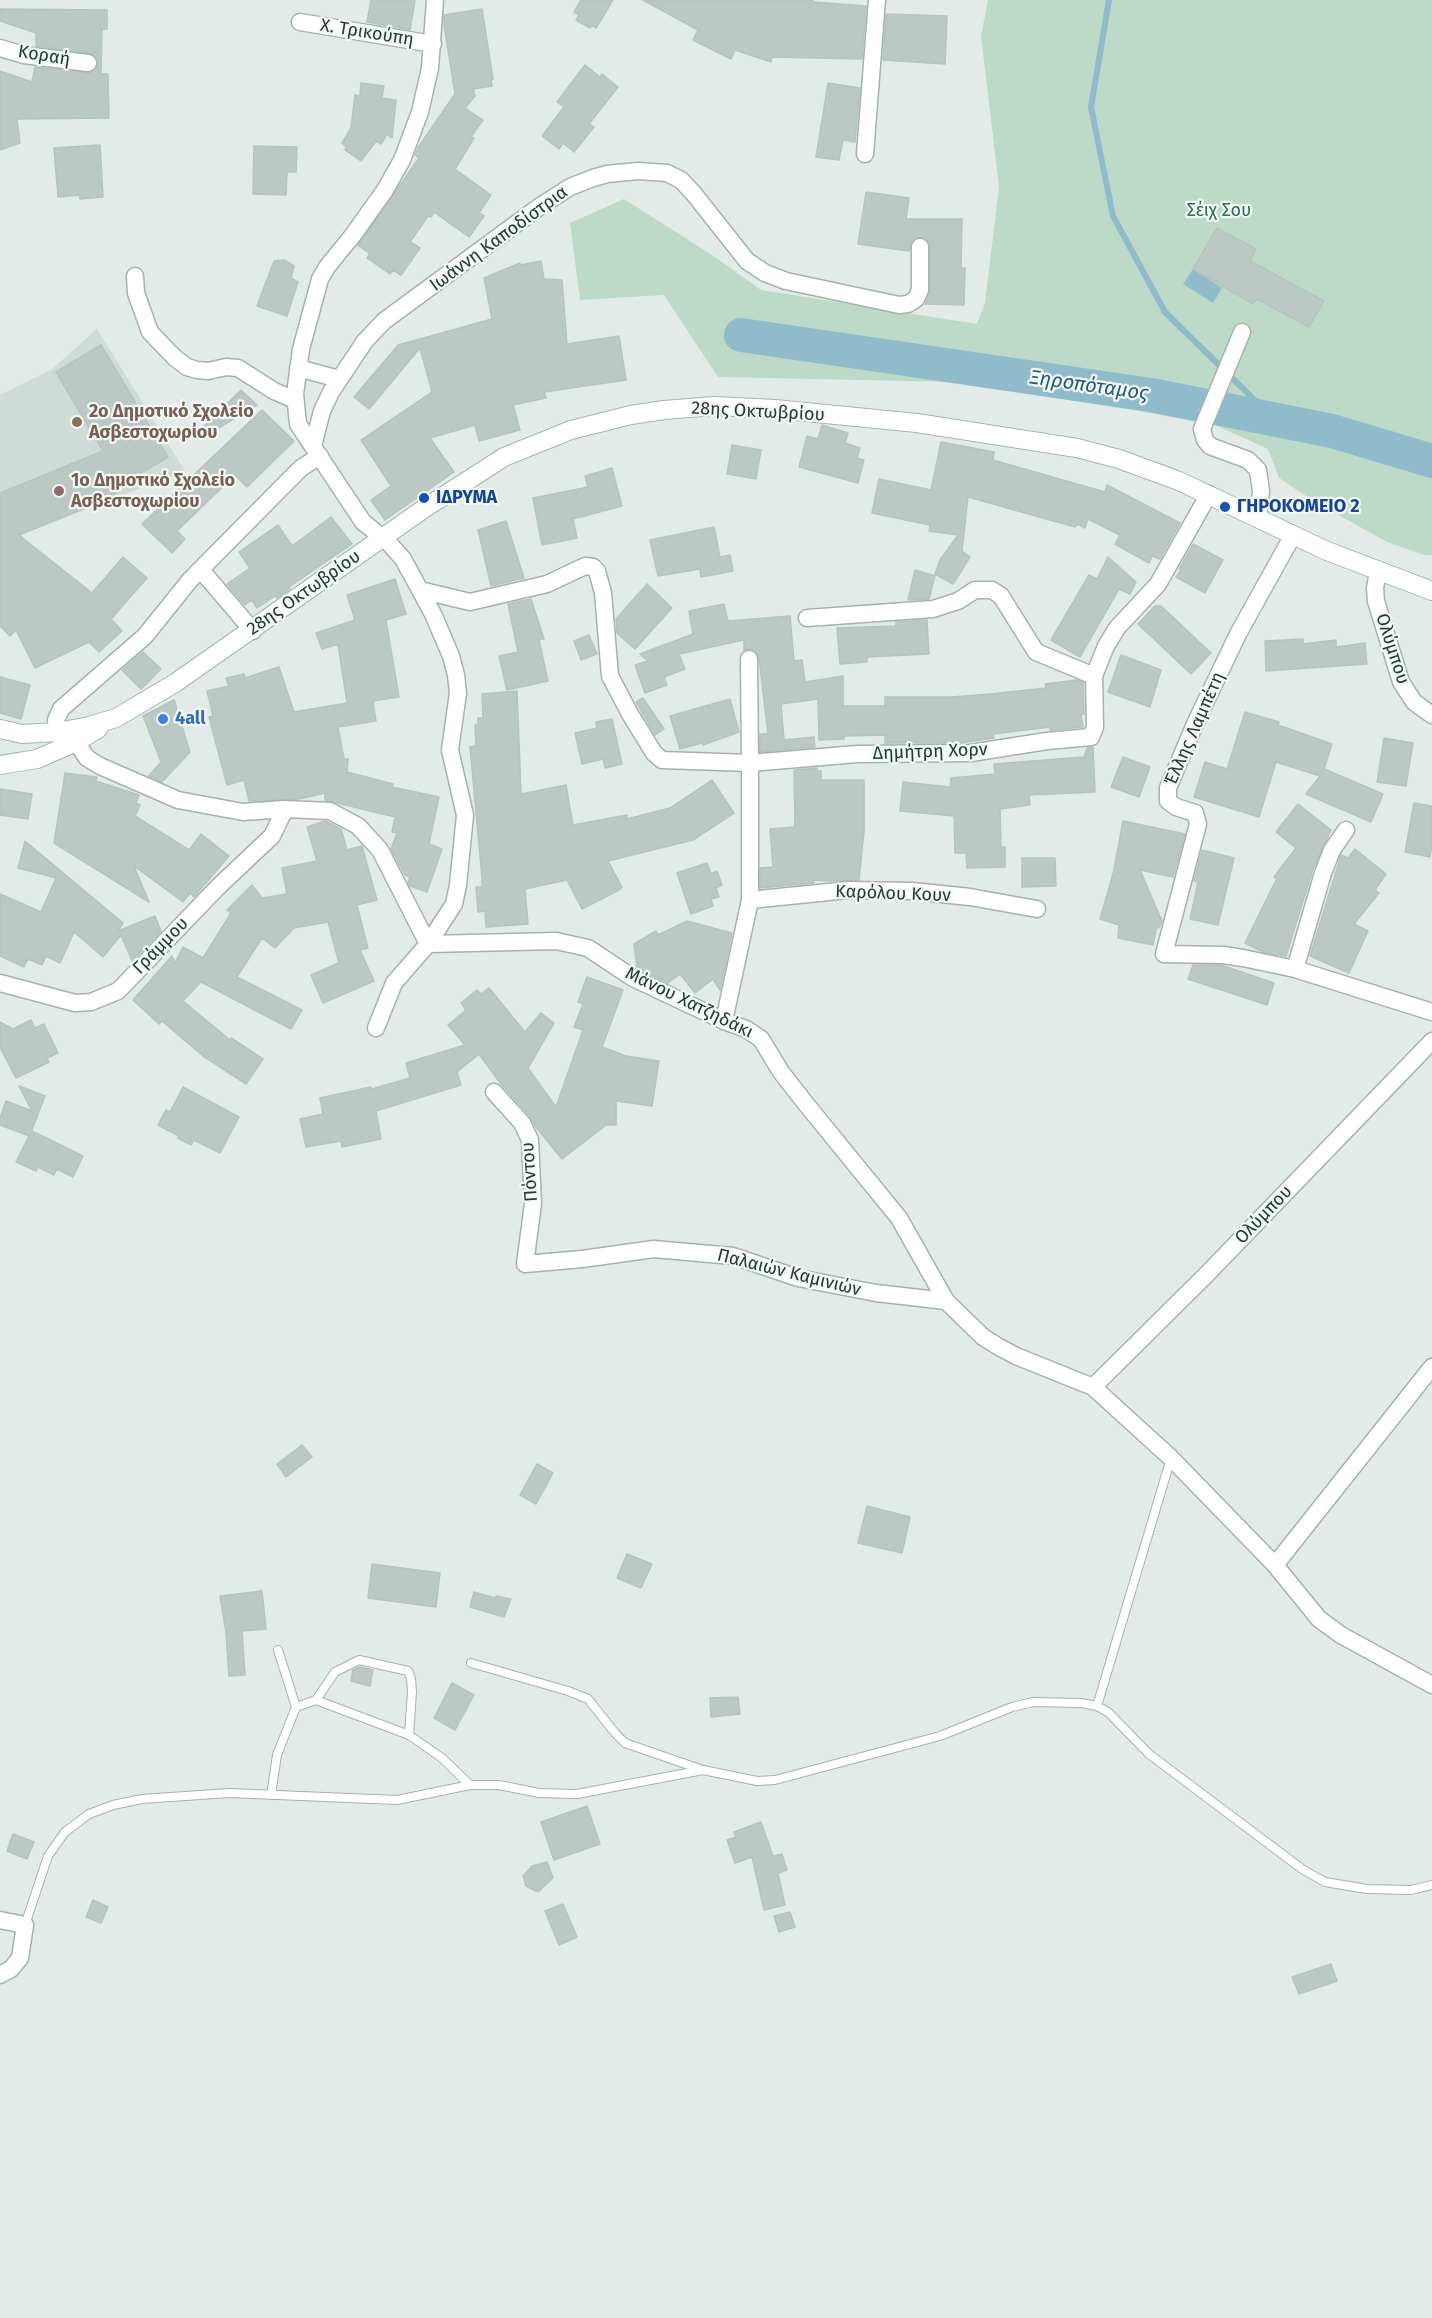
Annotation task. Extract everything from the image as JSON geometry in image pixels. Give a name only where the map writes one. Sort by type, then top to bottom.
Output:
[{"type":"main road","name":"28ης Οκτωβρίου","points":[[106,722],[149,699],[253,631],[383,537],[488,466],[549,438],[630,415],[706,407],[775,409],[917,423],[1040,441],[1119,459],[1209,494],[1293,535],[1378,572],[1432,591]]},
{"type":"main road","points":[[0,729],[22,734],[58,732],[106,722]]},
{"type":"main road","points":[[1,765],[30,761],[76,742],[106,722]]},
{"type":"main road","points":[[1,765],[21,747],[22,734]]},
{"type":"street","points":[[376,1028],[394,983],[428,944],[454,904],[462,860],[465,816],[450,750],[458,693],[456,675],[451,656],[403,559],[383,537],[363,522],[298,424],[295,400],[298,368],[320,279],[385,190],[402,160],[420,112],[433,44],[435,0]]},
{"type":"street","points":[[865,154],[877,0]]},
{"type":"street","name":"Χ. Τρικούπη","points":[[300,22],[433,44]]},
{"type":"street","name":"Κοραή","points":[[0,48],[24,55],[88,63]]},
{"type":"street","name":"Ιωάννη Καποδίστρια","points":[[316,451],[322,411],[339,379],[365,341],[391,316],[539,207],[570,188],[607,174],[638,171],[667,173],[681,180],[747,261],[765,273],[786,281],[899,305],[909,304],[916,299],[920,290],[921,247]]},
{"type":"street","points":[[135,276],[136,293],[150,333],[175,358],[187,367],[197,370],[238,368],[274,391],[295,400]]},
{"type":"street","points":[[1242,332],[1202,429],[1210,446],[1248,460],[1258,470],[1261,491],[1258,517]]},
{"type":"street","points":[[298,368],[339,379]]},
{"type":"street","points":[[58,732],[56,720],[61,709],[145,636],[183,588],[316,451]]},
{"type":"street","name":"Δημήτρη Χορν","points":[[420,590],[470,602],[547,584],[585,566],[593,567],[597,571],[603,593],[610,676],[654,753],[662,760],[750,763],[857,754],[971,753],[1047,741],[1086,739],[1092,736],[1094,732],[1094,676],[1110,638],[1155,588],[1209,494]]},
{"type":"street","name":"Έλλης Λαμπέτη","points":[[1293,535],[1238,634],[1195,724],[1168,788],[1168,801],[1176,807],[1195,813],[1198,824],[1164,954],[1223,955],[1295,969]]},
{"type":"street","points":[[201,570],[253,631]]},
{"type":"street","name":"Ολύμπου","points":[[1378,572],[1375,588],[1376,601],[1401,682],[1414,702],[1432,715]]},
{"type":"street","points":[[807,618],[933,609],[958,601],[975,590],[992,590],[1001,596],[1033,650],[1047,659],[1094,676]]},
{"type":"street","points":[[724,1021],[750,900],[749,659]]},
{"type":"street","points":[[76,742],[87,758],[100,766],[178,800],[243,813],[285,809],[330,811],[358,826],[380,850],[428,944]]},
{"type":"street","name":"Γράμμου","points":[[0,982],[75,1003],[91,1002],[118,991],[218,886],[272,837],[285,809]]},
{"type":"street","points":[[1346,830],[1332,850],[1323,873],[1295,969],[1432,1012]]},
{"type":"street","name":"Καρόλου Κουν","points":[[750,900],[848,890],[912,891],[970,897],[1036,909]]},
{"type":"street","name":"Μάνου Χατζηδάκι","points":[[428,944],[556,941],[588,948],[633,978],[746,1029],[761,1039],[793,1088],[899,1218],[946,1301],[983,1337],[999,1347],[1031,1363],[1093,1387]]},
{"type":"street","name":"Ολύμπου","points":[[1093,1387],[1207,1274],[1432,1041]]},
{"type":"street","name":"Πόντου","points":[[494,1092],[522,1123],[530,1140],[533,1204],[525,1264]]},
{"type":"street","name":"Παλαιών Καμινιών","points":[[525,1264],[654,1249],[733,1256],[798,1278],[876,1293],[946,1301]]},
{"type":"street","points":[[1275,1565],[1432,1367]]},
{"type":"street","points":[[1093,1387],[1171,1458],[1275,1565],[1319,1619],[1341,1635],[1432,1685]]},
{"type":"street","points":[[0,1920],[25,1925],[20,1958],[11,1969],[0,1975]]},
{"type":"lane","points":[[1096,1706],[1171,1458]]},
{"type":"lane","points":[[271,1795],[277,1755],[296,1707],[278,1650]]},
{"type":"lane","points":[[296,1707],[316,1700],[335,1672],[359,1660],[408,1671],[411,1677],[412,1692],[409,1735]]},
{"type":"lane","points":[[471,1663],[588,1699],[625,1743],[703,1770],[757,1781],[775,1780],[940,1736],[1012,1707],[1033,1702],[1080,1703],[1096,1706],[1108,1712],[1149,1754],[1310,1874],[1325,1882],[1367,1889],[1411,1890],[1432,1885]]},
{"type":"lane","points":[[316,1700],[409,1735],[442,1758],[470,1785]]},
{"type":"lane","points":[[25,1925],[48,1856],[65,1832],[89,1814],[113,1805],[142,1799],[229,1793],[397,1800],[470,1785],[499,1785],[539,1793],[577,1794],[703,1770]]},
{"type":"shaded area","name":"2ο Δημοτικό Σχολείο Ασβεστοχωρίου","points":[[97,329],[185,471],[0,543],[0,395],[51,370]]},
{"type":"green space","name":"Σέιχ Σου","points":[[988,0],[1432,0],[1432,555],[1424,555],[1387,542],[1315,502],[1279,478],[1268,449],[1215,425],[956,382],[718,377],[664,295],[580,300],[570,223],[624,199],[712,255],[761,290],[977,324],[985,303],[999,187],[981,36]]},
{"type":"water","points":[[1193,269],[1222,288],[1213,303],[1183,284]]},
{"type":"building","points":[[371,0],[415,0],[410,30],[367,22]]},
{"type":"building","points":[[581,0],[613,0],[596,28],[592,25],[590,28],[576,20],[579,15],[574,12]]},
{"type":"building","points":[[643,0],[813,0],[813,2],[866,6],[862,59],[772,57],[771,62],[735,50],[731,59],[693,40],[698,30]]},
{"type":"building","points":[[0,9],[107,10],[107,29],[102,29],[101,74],[108,74],[109,118],[17,119],[20,143],[0,150],[0,71],[32,82],[35,67],[87,73],[96,70],[98,64],[97,58],[90,53],[36,46],[36,33],[0,21]]},
{"type":"building","points":[[482,9],[493,79],[491,80],[492,86],[473,89],[475,96],[465,108],[483,120],[471,137],[474,138],[455,169],[491,195],[479,213],[484,216],[469,237],[434,212],[431,217],[428,216],[410,242],[420,248],[401,275],[393,270],[390,274],[367,258],[370,254],[358,245],[419,158],[415,155],[419,146],[455,94],[444,15]]},
{"type":"building","points":[[886,14],[947,16],[945,64],[883,60]]},
{"type":"building","points":[[585,65],[600,77],[602,74],[618,87],[589,124],[594,127],[574,152],[563,143],[559,149],[542,136],[564,107],[557,102]]},
{"type":"building","points":[[361,83],[384,86],[382,98],[396,100],[392,138],[387,134],[381,144],[376,141],[361,161],[345,150],[346,147],[342,143],[351,128],[355,95],[360,96]]},
{"type":"building","points":[[828,83],[860,88],[855,142],[843,140],[839,160],[816,157]]},
{"type":"building","points":[[100,145],[103,197],[80,199],[80,195],[58,197],[54,148]]},
{"type":"building","points":[[254,146],[297,147],[296,172],[287,172],[286,195],[253,194]]},
{"type":"building","points":[[866,192],[909,198],[906,219],[962,219],[961,268],[965,268],[964,305],[925,304],[930,290],[930,247],[926,238],[914,238],[909,251],[858,244]]},
{"type":"building","points":[[1217,228],[1256,249],[1250,261],[1324,301],[1309,327],[1257,299],[1253,304],[1193,269]]},
{"type":"building","points":[[284,260],[294,266],[291,278],[298,282],[287,316],[257,306],[274,261]]},
{"type":"building","points":[[541,261],[544,279],[562,280],[567,344],[619,336],[626,380],[544,392],[546,398],[513,405],[520,430],[479,441],[475,425],[430,438],[454,472],[385,520],[371,500],[391,486],[361,440],[432,392],[420,348],[369,409],[354,397],[398,345],[492,319],[484,278],[520,263],[520,265]]},
{"type":"building","points":[[101,345],[168,457],[114,489],[117,495],[19,535],[92,593],[123,557],[147,578],[111,619],[122,631],[99,652],[89,642],[35,668],[16,630],[10,636],[0,626],[0,493],[103,451],[56,372]]},
{"type":"building","points":[[241,390],[257,405],[200,439],[196,434]]},
{"type":"building","points":[[262,410],[294,441],[247,487],[235,475],[177,531],[185,539],[172,553],[142,524]]},
{"type":"building","points":[[822,425],[848,433],[845,443],[860,448],[857,458],[864,460],[858,483],[799,467],[807,436],[818,439]]},
{"type":"building","points":[[941,442],[994,452],[993,460],[1105,492],[1107,485],[1180,523],[1160,559],[1152,556],[1149,563],[1115,544],[1120,535],[1088,519],[1085,528],[1078,524],[1075,527],[968,497],[962,551],[970,557],[953,584],[935,574],[940,560],[958,535],[929,531],[930,525],[872,513],[879,479],[931,490]]},
{"type":"building","points":[[732,445],[761,450],[756,479],[727,474]]},
{"type":"building","points":[[612,468],[622,506],[573,519],[577,538],[542,545],[533,498],[588,487],[585,476]]},
{"type":"building","points":[[331,517],[352,544],[289,587],[290,589],[277,598],[275,596],[257,608],[252,600],[245,605],[227,584],[250,568],[239,552],[278,525],[292,546]]},
{"type":"building","points":[[506,521],[524,578],[491,586],[478,530]]},
{"type":"building","points":[[714,527],[720,557],[730,555],[733,571],[701,577],[700,569],[658,576],[650,540]]},
{"type":"building","points":[[1193,544],[1223,560],[1205,593],[1176,577]]},
{"type":"building","points":[[1108,557],[1136,582],[1130,594],[1119,589],[1080,657],[1051,640],[1089,575],[1097,579]]},
{"type":"building","points":[[915,570],[935,576],[929,599],[908,600]]},
{"type":"building","points":[[395,579],[406,614],[386,620],[399,697],[373,701],[376,721],[338,727],[344,759],[348,759],[347,772],[393,784],[392,787],[439,797],[429,844],[442,849],[427,892],[410,886],[408,882],[410,877],[405,875],[391,849],[397,833],[392,832],[395,817],[325,800],[325,793],[299,799],[249,801],[244,780],[227,785],[209,717],[213,716],[207,691],[229,686],[226,678],[244,674],[245,678],[279,667],[294,712],[347,703],[338,644],[322,649],[316,633],[355,620],[347,595]]},
{"type":"building","points":[[647,584],[672,608],[635,649],[617,633],[616,619]]},
{"type":"building","points":[[531,599],[544,639],[539,640],[548,681],[507,690],[499,656],[518,652],[508,604]]},
{"type":"building","points":[[724,604],[728,621],[790,616],[794,661],[802,660],[805,682],[843,676],[843,706],[885,706],[885,697],[952,697],[990,694],[1046,688],[1045,684],[1077,680],[1083,683],[1084,714],[1081,715],[1083,727],[1050,730],[1050,727],[993,734],[994,738],[960,743],[885,743],[885,735],[844,736],[844,739],[819,740],[818,699],[781,704],[784,740],[814,737],[815,747],[760,752],[760,734],[768,734],[759,658],[755,650],[744,650],[744,640],[679,654],[685,669],[664,677],[667,685],[645,693],[635,665],[648,661],[640,654],[693,634],[689,611]]},
{"type":"building","points":[[1155,606],[1161,606],[1211,653],[1191,674],[1138,624]]},
{"type":"building","points":[[927,620],[929,654],[867,657],[867,662],[840,664],[837,628],[896,626],[896,622]]},
{"type":"building","points":[[589,635],[597,654],[581,660],[574,641]]},
{"type":"building","points":[[1303,639],[1303,644],[1336,640],[1336,647],[1365,643],[1367,664],[1266,671],[1265,641]]},
{"type":"building","points":[[143,652],[161,669],[141,689],[122,670]]},
{"type":"building","points":[[1121,655],[1161,670],[1150,707],[1108,692]]},
{"type":"building","points":[[0,677],[30,685],[21,719],[0,713]]},
{"type":"building","points":[[517,691],[521,794],[566,785],[573,825],[627,815],[627,819],[670,808],[712,780],[734,813],[693,840],[608,861],[622,887],[582,909],[567,880],[525,889],[528,924],[486,927],[485,911],[478,912],[476,887],[482,887],[482,878],[470,747],[476,746],[475,725],[478,724],[478,718],[483,718],[482,694]]},
{"type":"building","points":[[643,698],[664,729],[655,735],[636,702]]},
{"type":"building","points":[[730,699],[739,732],[703,745],[702,743],[680,749],[670,716]]},
{"type":"building","points":[[174,700],[190,752],[162,782],[149,776],[161,762],[143,716]]},
{"type":"building","points":[[1245,712],[1279,722],[1278,725],[1332,744],[1324,769],[1383,794],[1371,822],[1306,794],[1320,776],[1276,762],[1259,817],[1194,797],[1205,762],[1227,769]]},
{"type":"building","points":[[612,719],[622,764],[605,768],[603,759],[582,764],[575,733],[597,728],[596,722]]},
{"type":"building","points":[[1384,738],[1413,743],[1406,786],[1377,782]]},
{"type":"building","points":[[1093,747],[1095,792],[1029,795],[1030,805],[1000,809],[1001,847],[1005,847],[1005,867],[967,868],[966,853],[955,853],[954,816],[900,811],[903,782],[950,787],[951,778],[995,774],[994,764],[1084,757],[1087,748]]},
{"type":"building","points":[[1123,757],[1150,767],[1139,797],[1111,787]]},
{"type":"building","points":[[817,768],[817,771],[821,771],[821,780],[864,780],[864,832],[859,880],[813,880],[814,883],[760,888],[760,868],[773,867],[770,829],[795,827],[794,770]]},
{"type":"building","points":[[65,773],[97,777],[96,781],[139,795],[136,803],[140,805],[135,816],[189,850],[201,834],[229,856],[194,897],[190,893],[183,902],[134,866],[149,902],[54,843]]},
{"type":"building","points":[[0,789],[32,794],[28,819],[0,815]]},
{"type":"building","points":[[1414,803],[1432,806],[1430,857],[1405,852]]},
{"type":"building","points":[[1298,804],[1331,830],[1313,869],[1286,956],[1263,952],[1245,943],[1277,878],[1274,877],[1296,848],[1276,832]]},
{"type":"building","points":[[325,821],[341,829],[347,850],[362,846],[377,900],[357,905],[368,948],[360,950],[374,981],[323,1003],[311,975],[339,963],[328,922],[294,928],[275,948],[262,938],[237,977],[302,1010],[291,1029],[201,982],[183,1001],[230,1040],[231,1038],[263,1059],[246,1084],[203,1056],[162,1021],[159,1024],[133,1000],[172,956],[175,963],[183,947],[203,958],[231,913],[227,910],[252,885],[262,898],[287,894],[282,868],[317,861],[307,827]]},
{"type":"building","points":[[1123,821],[1185,834],[1173,877],[1140,870],[1162,921],[1156,929],[1153,945],[1118,938],[1119,925],[1100,919],[1113,874]]},
{"type":"building","points":[[25,841],[123,923],[118,931],[155,916],[161,931],[132,961],[121,935],[103,957],[74,932],[60,963],[46,956],[42,965],[28,959],[24,967],[0,956],[0,894],[41,912],[56,878],[18,868]]},
{"type":"building","points":[[1355,849],[1386,874],[1375,890],[1379,893],[1354,924],[1368,931],[1349,973],[1310,956],[1341,855],[1348,858]]},
{"type":"building","points":[[1202,850],[1234,858],[1218,925],[1190,919],[1198,882],[1194,881]]},
{"type":"building","points":[[1022,858],[1055,858],[1056,886],[1022,887]]},
{"type":"building","points":[[707,863],[711,874],[717,871],[722,885],[716,888],[719,897],[711,899],[713,906],[691,914],[677,873]]},
{"type":"building","points":[[687,921],[732,933],[720,990],[713,979],[695,993],[680,974],[668,983],[637,968],[634,944],[656,931],[658,935]]},
{"type":"building","points":[[1193,965],[1221,965],[1274,983],[1267,1005],[1188,979]]},
{"type":"building","points":[[587,977],[623,990],[602,1047],[626,1056],[659,1061],[652,1106],[616,1101],[616,1125],[606,1125],[562,1159],[479,1054],[457,1072],[461,1085],[376,1111],[381,1139],[342,1147],[341,1141],[306,1147],[300,1119],[323,1114],[320,1098],[371,1087],[372,1089],[410,1078],[406,1063],[465,1045],[448,1025],[466,1010],[461,1003],[477,990],[481,994],[489,988],[525,1032],[541,1013],[554,1023],[528,1068],[556,1107],[583,1030],[574,1027],[583,1004],[578,1002]]},
{"type":"building","points":[[31,1020],[35,1028],[44,1024],[58,1053],[47,1058],[49,1062],[16,1078],[0,1047],[0,1022],[13,1029]]},
{"type":"building","points":[[19,1086],[45,1096],[30,1135],[32,1131],[83,1156],[73,1177],[57,1169],[54,1175],[38,1167],[36,1171],[16,1162],[29,1136],[0,1125],[0,1118],[6,1101],[32,1111]]},
{"type":"building","points":[[183,1087],[239,1117],[220,1153],[194,1140],[191,1145],[158,1125],[166,1110],[170,1112]]},
{"type":"building","points":[[302,1445],[312,1457],[286,1477],[277,1464]]},
{"type":"building","points":[[537,1464],[553,1473],[536,1504],[520,1495]]},
{"type":"building","points":[[867,1506],[910,1517],[902,1553],[858,1543]]},
{"type":"building","points":[[627,1554],[652,1564],[641,1588],[617,1578]]},
{"type":"building","points":[[372,1564],[440,1573],[436,1607],[368,1598]]},
{"type":"building","points":[[262,1591],[266,1629],[242,1631],[245,1675],[229,1676],[226,1633],[220,1596]]},
{"type":"building","points":[[474,1592],[495,1598],[496,1596],[511,1599],[504,1617],[470,1607]]},
{"type":"building","points":[[360,1667],[373,1670],[370,1686],[351,1681],[353,1670]]},
{"type":"building","points":[[452,1683],[474,1695],[455,1730],[434,1718]]},
{"type":"building","points":[[738,1697],[740,1714],[711,1717],[710,1698]]},
{"type":"building","points":[[587,1806],[600,1844],[554,1860],[541,1822]]},
{"type":"building","points":[[761,1822],[773,1856],[782,1854],[787,1870],[778,1873],[785,1905],[764,1910],[752,1857],[735,1863],[727,1840],[736,1837],[734,1832]]},
{"type":"building","points":[[13,1834],[34,1842],[27,1859],[7,1851]]},
{"type":"building","points":[[547,1862],[553,1878],[538,1892],[526,1886],[523,1876],[532,1866]]},
{"type":"building","points":[[93,1900],[108,1907],[101,1923],[86,1917]]},
{"type":"building","points":[[563,1904],[577,1937],[559,1945],[545,1911]]},
{"type":"building","points":[[790,1912],[795,1927],[779,1932],[774,1916]]},
{"type":"building","points":[[1331,1964],[1337,1981],[1299,1994],[1292,1977]]},
{"type":"waterway","points":[[1109,0],[1091,107],[1113,216],[1165,312],[1275,420]]},
{"type":"waterway","name":"Ξηροπόταμος","points":[[741,335],[1151,395],[1332,431],[1432,461]]},
{"type":"place","name":"2ο Δημοτικό Σχολείο Ασβεστοχωρίου","points":[[77,422]]},
{"type":"place","name":"1ο Δημοτικό Σχολείο Ασβεστοχωρίου","points":[[59,491]]},
{"type":"place","name":"ΙΔΡΥΜΑ","points":[[424,498]]},
{"type":"place","name":"ΓΗΡΟΚΟΜΕΙΟ 2","points":[[1225,507]]},
{"type":"place","name":"4all","points":[[163,719]]}]
